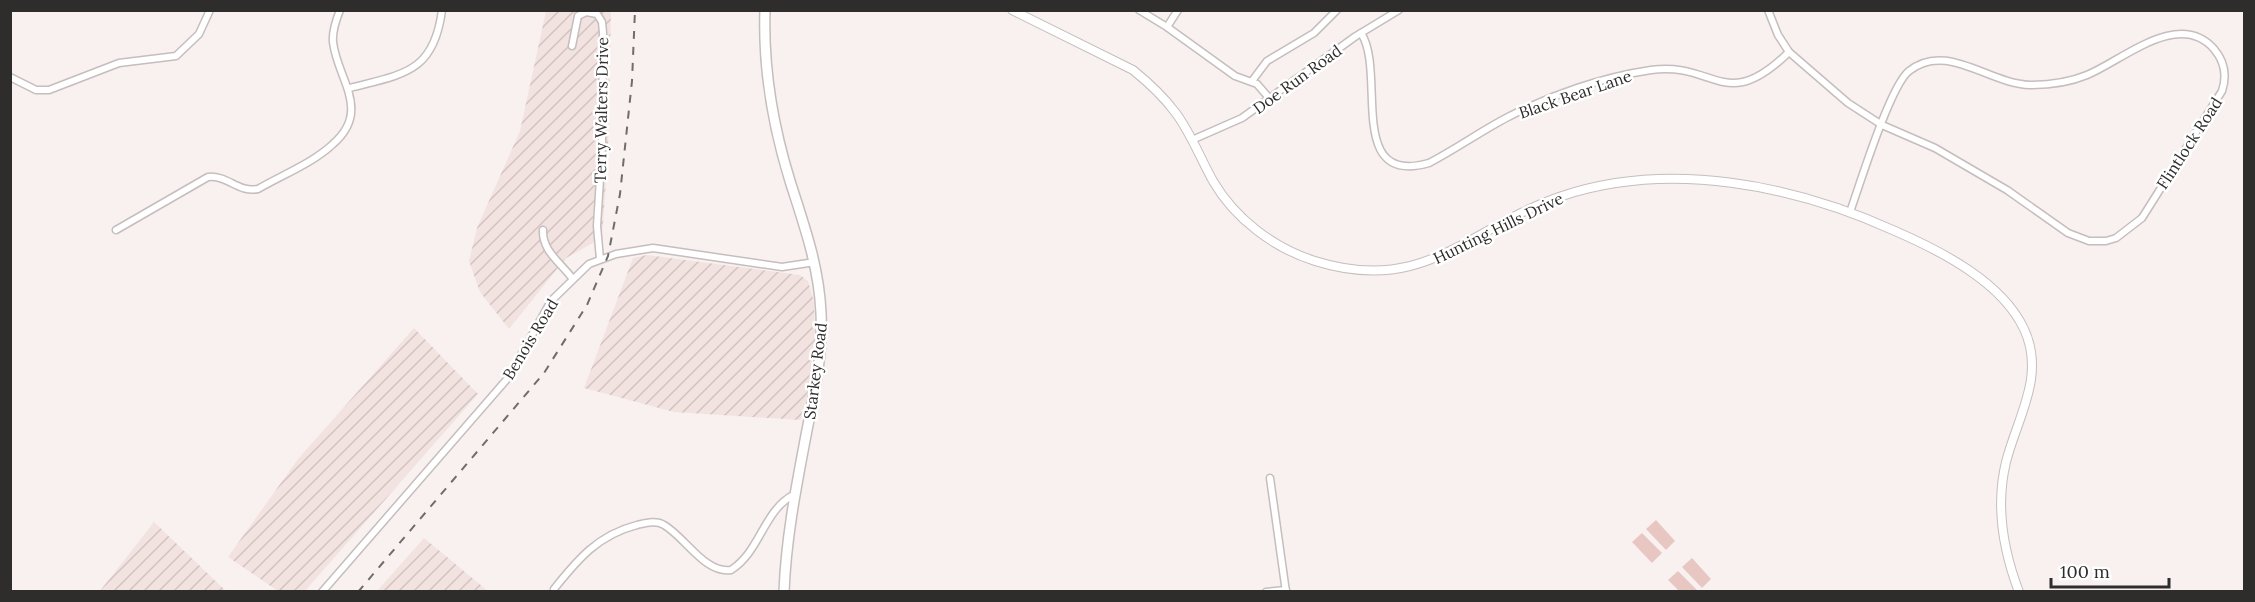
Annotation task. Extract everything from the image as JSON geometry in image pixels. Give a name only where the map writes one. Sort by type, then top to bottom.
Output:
[{"type":"main road","name":"Starkey Road","points":[[765,10],[766,48],[775,119],[790,182],[816,262],[821,316],[819,361],[795,494],[784,591]]},
{"type":"street","points":[[10,77],[36,90],[49,90],[119,63],[176,56],[199,34],[210,10]]},
{"type":"street","points":[[116,230],[208,177],[220,177],[239,188],[252,190],[314,157],[334,143],[346,128],[351,110],[350,88],[333,41],[340,10]]},
{"type":"street","points":[[350,88],[398,75],[416,66],[437,39],[442,10]]},
{"type":"street","name":"Hunting Hills Drive","points":[[1012,10],[1133,70],[1165,99],[1192,140],[1224,197],[1263,234],[1314,260],[1354,269],[1388,269],[1428,262],[1449,254],[1543,203],[1579,191],[1626,182],[1680,180],[1744,185],[1804,197],[1850,212],[1904,235],[1962,268],[1997,294],[2014,312],[2025,330],[2031,350],[2032,376],[2026,405],[2006,464],[2001,501],[2007,556],[2019,591]]},
{"type":"street","points":[[1139,10],[1167,27],[1235,76],[1252,81],[1270,99]]},
{"type":"street","points":[[1167,27],[1178,10]]},
{"type":"street","points":[[1252,81],[1267,61],[1314,33],[1337,10]]},
{"type":"street","name":"Doe Run Road","points":[[1192,140],[1225,128],[1270,99],[1361,33],[1399,10]]},
{"type":"street","points":[[1768,10],[1778,35],[1789,52],[1831,90],[1882,125]]},
{"type":"street","name":"Terry Walters Drive","points":[[572,46],[578,16],[586,12],[597,14],[602,22],[603,33],[602,147],[597,226],[600,259]]},
{"type":"street","name":"Black Bear Lane","points":[[1361,33],[1370,51],[1373,128],[1378,147],[1393,163],[1410,166],[1429,163],[1530,107],[1597,83],[1662,69],[1690,72],[1725,84],[1745,82],[1761,75],[1789,52]]},
{"type":"street","name":"Flintlock Road","points":[[1850,212],[1882,125],[1899,82],[1917,66],[1932,60],[1950,61],[2015,83],[2047,84],[2086,75],[2154,40],[2182,33],[2193,35],[2211,45],[2224,66],[2222,91],[2142,218],[2126,233],[2106,241],[2089,241],[2068,233],[1990,179],[1935,148],[1882,125]]},
{"type":"street","points":[[543,230],[543,241],[549,252],[572,278]]},
{"type":"street","name":"Benois Road","points":[[322,591],[508,378],[551,301],[572,278],[600,259],[631,250],[653,248],[782,267],[816,262]]},
{"type":"street","points":[[1266,591],[1286,591],[1270,478]]},
{"type":"street","points":[[554,589],[582,554],[599,540],[624,528],[652,522],[660,522],[670,529],[711,567],[731,570],[746,559],[774,509],[795,494]]},
{"type":"shaded area","points":[[546,11],[611,11],[608,152],[602,238],[566,258],[509,329],[480,292],[469,261],[477,228],[520,131]]},
{"type":"shaded area","points":[[647,255],[800,275],[808,281],[814,302],[815,340],[806,409],[800,420],[674,412],[584,388],[633,258]]},
{"type":"shaded area","points":[[414,328],[478,394],[305,591],[278,591],[228,557],[298,459]]},
{"type":"shaded area","points":[[1656,520],[1675,541],[1666,550],[1646,529]]},
{"type":"shaded area","points":[[154,522],[226,591],[100,591]]},
{"type":"shaded area","points":[[1642,533],[1662,553],[1652,563],[1632,542]]},
{"type":"shaded area","points":[[424,538],[488,591],[377,591]]},
{"type":"shaded area","points":[[1692,558],[1711,579],[1702,588],[1682,567]]},
{"type":"shaded area","points":[[1678,571],[1698,591],[1679,591],[1668,580]]},
{"type":"railway","points":[[358,592],[544,373],[587,305],[608,256],[620,194],[632,81],[635,10]]}]
